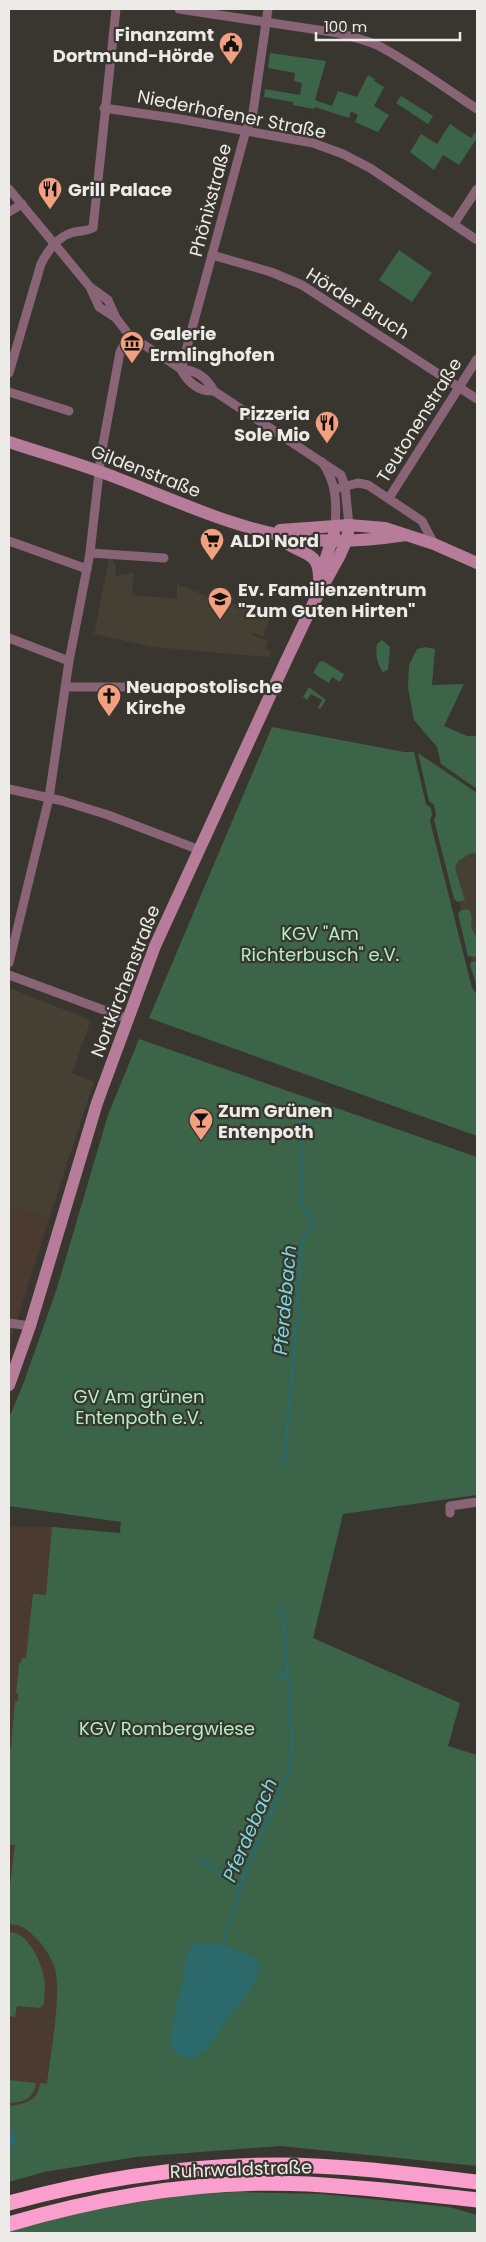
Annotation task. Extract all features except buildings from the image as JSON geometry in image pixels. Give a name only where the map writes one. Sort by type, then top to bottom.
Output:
[{"type":"highway","name":"Ruhrwaldstraße","points":[[9,2203],[119,2177],[206,2168],[313,2166],[477,2182]]},
{"type":"highway","name":"Ruhrwaldstraße","points":[[9,2224],[125,2196],[224,2185],[306,2184],[477,2200]]},
{"type":"main road","name":"Gildenstraße","points":[[9,442],[98,470],[198,510],[271,532],[304,539],[334,540],[406,535]]},
{"type":"main road","name":"Gildenstraße","points":[[271,532],[298,528],[349,525],[385,528],[434,544],[477,563]]},
{"type":"main road","name":"Nortkirchenstraße","points":[[9,1385],[30,1326],[98,1103],[155,946],[313,604],[347,539],[349,525]]},
{"type":"main road","name":"Nortkirchenstraße","points":[[313,604],[319,579],[334,540],[335,526]]},
{"type":"main road","name":"Gildenstraße","points":[[271,532],[290,546],[306,552],[314,558],[319,570],[319,579]]},
{"type":"street","points":[[9,373],[41,264],[54,243],[75,232],[83,233],[93,228],[104,108],[116,9]]},
{"type":"street","points":[[179,9],[338,33],[378,46],[477,109]]},
{"type":"street","name":"Phönixstraße","points":[[181,369],[246,130],[252,119],[268,9]]},
{"type":"street","name":"Niederhofener Straße","points":[[104,108],[246,130],[313,143],[344,154],[370,168],[477,240]]},
{"type":"street","points":[[9,189],[90,287],[108,300],[116,318],[129,335],[181,369],[190,382],[199,389],[214,391],[342,475],[346,486],[349,525]]},
{"type":"street","points":[[454,224],[477,189]]},
{"type":"street","points":[[9,212],[22,204]]},
{"type":"street","name":"Hörder Bruch","points":[[212,255],[271,272],[302,284],[477,399]]},
{"type":"street","points":[[9,963],[48,798],[69,661],[90,553],[98,470],[120,352],[129,335]]},
{"type":"street","name":"Teutonenstraße","points":[[389,498],[477,359]]},
{"type":"street","points":[[9,392],[69,411]]},
{"type":"street","points":[[320,460],[328,471],[335,489],[335,526]]},
{"type":"street","points":[[335,489],[358,483],[368,485],[422,521],[434,544]]},
{"type":"street","points":[[9,542],[87,569]]},
{"type":"street","points":[[90,553],[164,558]]},
{"type":"street","points":[[9,638],[69,661]]},
{"type":"street","points":[[65,687],[134,687]]},
{"type":"street","points":[[9,789],[108,815],[198,850]]},
{"type":"street","points":[[9,975],[128,1019]]},
{"type":"street","points":[[9,1323],[30,1326]]},
{"type":"street","points":[[450,1513],[450,1506],[477,1502]]},
{"type":"shaded area","points":[[109,558],[113,559],[116,567],[115,576],[134,573],[132,593],[134,595],[177,599],[177,584],[223,603],[224,600],[270,618],[263,636],[253,633],[252,635],[268,641],[265,649],[271,652],[269,657],[152,647],[94,634]]},
{"type":"shaded area","points":[[445,838],[477,849],[477,982]]},
{"type":"shaded area","points":[[9,988],[91,1020],[72,1073],[94,1082],[50,1216],[9,1209]]},
{"type":"shaded area","points":[[9,1209],[50,1216],[9,1346]]},
{"type":"shaded area","points":[[9,1526],[52,1527],[120,1533],[103,1736],[44,2172],[9,2182]]},
{"type":"green space","points":[[270,53],[326,61],[315,100],[332,106],[338,91],[357,97],[368,75],[384,87],[374,106],[389,115],[378,132],[355,122],[358,115],[351,111],[349,118],[315,107],[314,109],[293,105],[293,102],[264,97],[265,89],[300,95],[302,83],[294,81],[295,73],[268,68]]},
{"type":"green space","points":[[401,96],[433,116],[428,124],[396,103]]},
{"type":"green space","points":[[450,124],[471,138],[475,132],[477,138],[459,165],[443,155],[434,170],[410,152],[421,134],[437,144]]},
{"type":"green space","points":[[399,250],[432,273],[412,302],[379,280]]},
{"type":"green space","points":[[382,640],[390,647],[388,670],[383,672],[378,662],[376,651],[377,644]]},
{"type":"green space","points":[[425,647],[435,649],[432,685],[464,684],[444,726],[467,736],[477,736],[477,789],[441,764],[437,747],[414,720],[408,688],[409,665],[417,649]]},
{"type":"green space","points":[[323,661],[344,674],[340,682],[332,677],[329,683],[313,673],[319,662]]},
{"type":"green space","points":[[309,687],[326,700],[320,709],[318,708],[322,700],[311,694],[307,700],[303,697]]},
{"type":"green space","name":"KGV \"Am Richterbusch\" e.V.","points":[[272,727],[404,752],[414,752],[426,804],[431,808],[430,821],[472,988],[477,996],[477,1136],[149,1018]]},
{"type":"green space","points":[[418,753],[477,793],[477,854],[471,853],[458,861],[455,869],[465,900],[458,902],[454,899],[434,820],[436,815],[434,805],[429,801]]},
{"type":"green space","points":[[466,909],[470,911],[472,919],[471,927],[476,937],[477,957],[468,956],[458,914]]},
{"type":"green space","points":[[471,962],[477,962],[477,987],[470,965]]},
{"type":"green space","points":[[139,1039],[477,1157],[477,1495],[343,1514],[313,1638],[460,1703],[448,1746],[477,1755],[477,2166],[280,2146],[136,2157],[44,2172],[9,2182],[9,2149],[11,2148],[15,2133],[9,2127],[9,2106],[29,2101],[36,2094],[40,2083],[47,2084],[57,2006],[56,1977],[50,1958],[35,1937],[26,1929],[9,1924],[9,1894],[15,1845],[9,1845],[9,1748],[11,1748],[15,1701],[18,1701],[18,1693],[16,1693],[19,1663],[21,1663],[22,1658],[26,1658],[33,1594],[46,1595],[52,1527],[120,1533],[121,1522],[9,1506],[9,1418],[24,1382],[57,1288],[108,1115]]},
{"type":"green space","points":[[9,1932],[16,1933],[23,1938],[34,1951],[45,1984],[44,2004],[40,2008],[17,2006],[15,2017],[9,2016]]},
{"type":"green space","points":[[9,2080],[36,2083],[33,2093],[27,2099],[9,2103]]},
{"type":"green space","points":[[238,2192],[322,2194],[449,2207],[477,2215],[477,2233],[9,2233],[9,2229],[40,2219],[181,2195]]},
{"type":"water","points":[[198,1942],[233,1948],[243,1952],[257,1960],[259,1969],[250,1991],[230,2015],[212,2043],[200,2055],[190,2058],[175,2053],[171,2046],[170,2038],[188,1950]]},
{"type":"water","points":[[9,2127],[16,2135],[16,2141],[9,2149]]},
{"type":"waterway","name":"Pferdebach","points":[[284,1464],[296,1329],[301,1314],[297,1306],[302,1242],[313,1222],[302,1206],[300,1113]]},
{"type":"waterway","points":[[303,1132],[308,1114]]},
{"type":"waterway","name":"Pferdebach","points":[[222,1949],[245,1873],[289,1771],[292,1731],[288,1713],[292,1694],[288,1681],[282,1607]]},
{"type":"waterway","points":[[277,1672],[288,1681]]},
{"type":"waterway","points":[[199,1859],[240,1887]]},
{"type":"place","name":"Finanzamt Dortmund-Hörde","points":[[231,65]]},
{"type":"place","name":"Grill Palace","points":[[50,210]]},
{"type":"place","name":"Galerie Ermlinghofen","points":[[132,364]]},
{"type":"place","name":"Pizzeria Sole Mio","points":[[327,444]]},
{"type":"place","name":"ALDI Nord","points":[[212,561]]},
{"type":"place","name":"Ev. Familienzentrum \"Zum Guten Hirten\"","points":[[220,620]]},
{"type":"place","name":"Neuapostolische Kirche","points":[[109,717]]},
{"type":"place","name":"Zum Grünen Entenpoth","points":[[201,1141]]},
{"type":"park label","name":"GV Am grünen Entenpoth e.V.","points":[[139,1406]]},
{"type":"park label","name":"KGV Rombergwiese","points":[[167,1728]]}]
